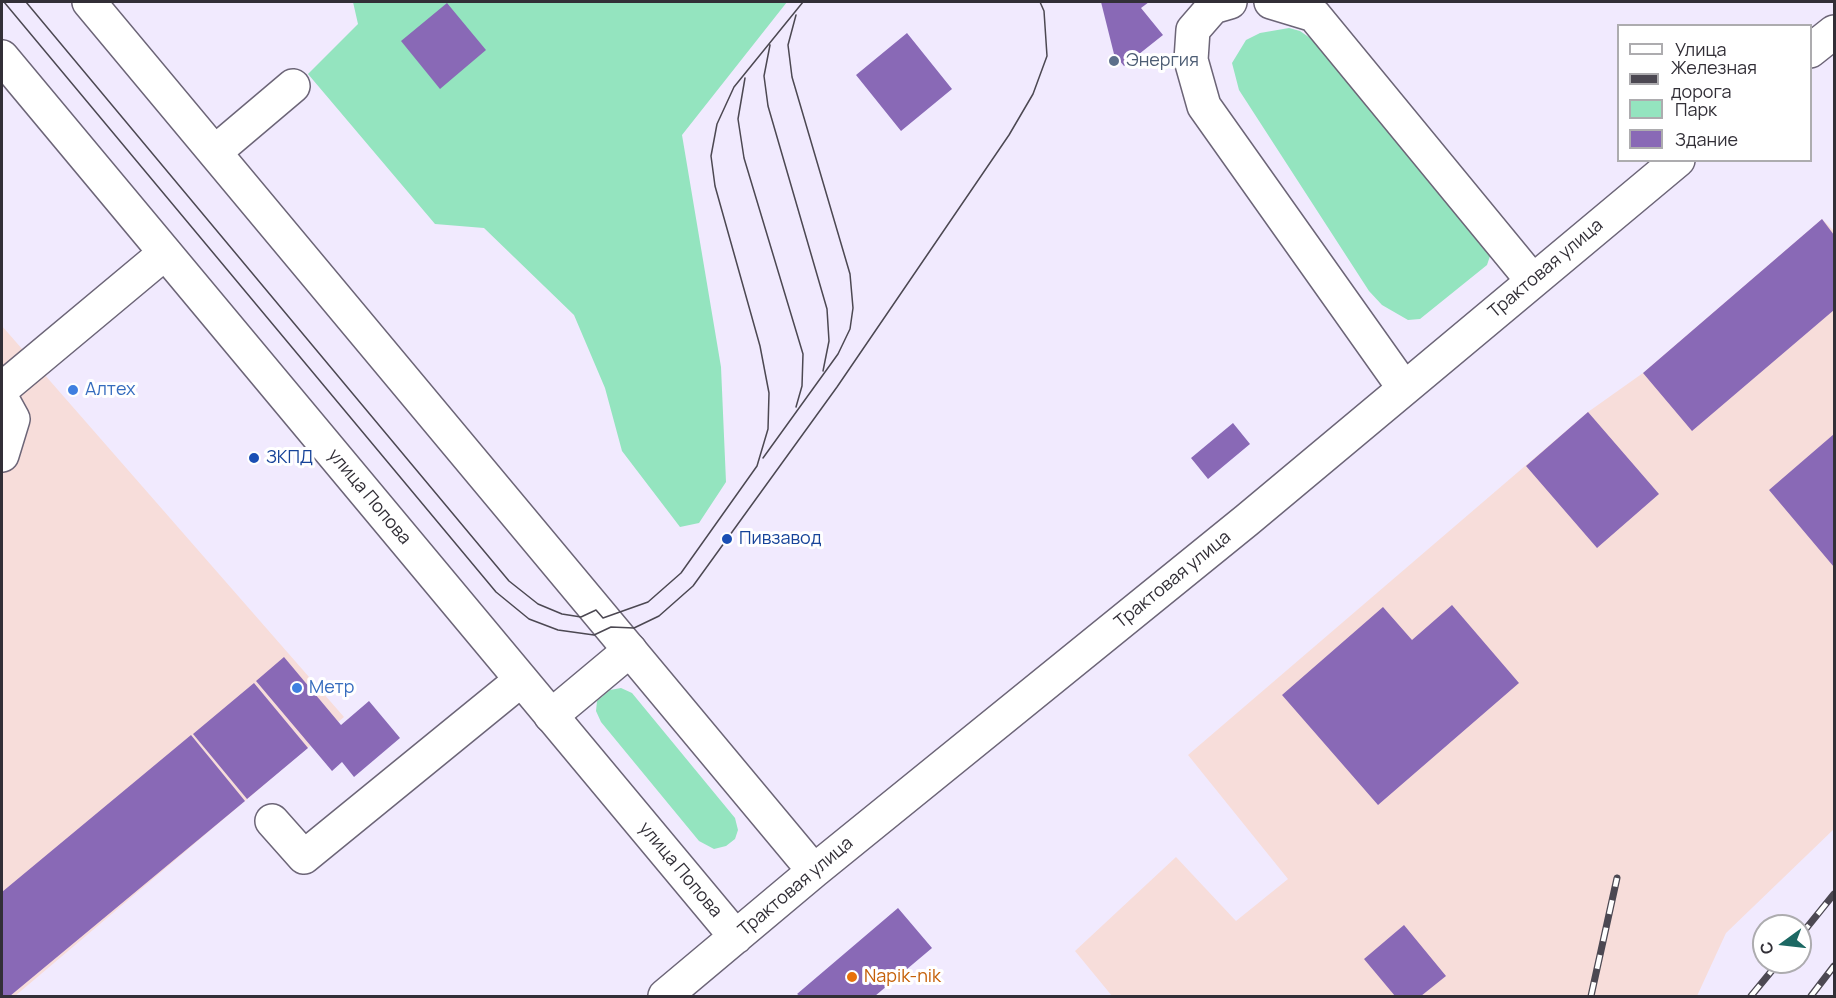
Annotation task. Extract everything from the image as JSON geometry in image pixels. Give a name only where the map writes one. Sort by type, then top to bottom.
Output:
[{"type":"main road","points":[[89,2],[814,871]]},
{"type":"main road","points":[[1230,2],[1213,8],[1193,30],[1191,60],[1204,106],[1404,387]]},
{"type":"main road","points":[[1271,2],[1309,8],[1532,280]]},
{"type":"main road","points":[[1812,49],[1834,32]]},
{"type":"main road","name":"улица Попова","points":[[2,57],[736,937]]},
{"type":"main road","points":[[215,152],[293,86]]},
{"type":"main road","name":"Трактовая улица","points":[[665,996],[814,871],[1247,520],[1676,162]]},
{"type":"main road","points":[[2,389],[165,253]]},
{"type":"main road","points":[[2,399],[13,419],[2,455]]},
{"type":"main road","points":[[551,716],[630,650]]},
{"type":"main road","points":[[272,821],[304,857],[521,680]]},
{"type":"shaded area","points":[[1822,219],[1834,231],[1834,829],[1726,933],[1697,996],[1112,996],[1075,951],[1176,857],[1236,921],[1288,879],[1188,755],[1588,412],[1643,373]]},
{"type":"shaded area","points":[[2,326],[344,717],[15,996],[2,996]]},
{"type":"green space","points":[[353,2],[787,2],[682,135],[721,367],[726,482],[699,523],[680,527],[622,451],[605,388],[574,315],[484,228],[435,224],[308,74],[358,24]]},
{"type":"green space","points":[[1289,28],[1300,31],[1313,40],[1487,248],[1490,256],[1487,265],[1420,319],[1408,320],[1382,305],[1369,291],[1239,90],[1232,63],[1246,40],[1260,33]]},
{"type":"green space","points":[[621,688],[632,693],[735,818],[738,830],[735,839],[726,846],[714,849],[699,841],[601,722],[596,711],[597,701],[610,690]]},
{"type":"building","points":[[1101,2],[1149,2],[1141,8],[1163,35],[1124,66],[1114,54]]},
{"type":"building","points":[[447,3],[486,50],[440,89],[401,41]]},
{"type":"building","points":[[907,33],[952,89],[901,131],[856,75]]},
{"type":"building","points":[[1822,219],[1834,235],[1834,310],[1692,431],[1643,373]]},
{"type":"building","points":[[1588,412],[1659,494],[1597,548],[1526,466]]},
{"type":"building","points":[[1233,423],[1250,444],[1208,479],[1191,458]]},
{"type":"building","points":[[1834,434],[1834,567],[1769,490]]},
{"type":"building","points":[[1452,605],[1519,683],[1378,805],[1282,695],[1383,607],[1412,640]]},
{"type":"building","points":[[284,657],[341,725],[369,701],[400,738],[354,777],[342,762],[332,771],[256,681]]},
{"type":"building","points":[[254,683],[308,748],[247,799],[193,734]]},
{"type":"building","points":[[191,735],[245,801],[10,996],[2,996],[2,892]]},
{"type":"building","points":[[898,908],[932,948],[875,996],[800,996],[797,994]]},
{"type":"building","points":[[1404,925],[1446,976],[1421,996],[1395,996],[1364,959]]},
{"type":"tram line","points":[[4,2],[496,592],[529,619],[558,630],[594,635],[611,627],[634,628],[659,616],[693,586],[837,387],[1009,135],[1033,94],[1047,56],[1044,11],[1040,2]]},
{"type":"tram line","points":[[26,2],[509,581],[538,604],[562,614],[581,617],[596,610],[603,618],[648,602],[681,573],[757,466],[768,429],[769,393],[760,346],[715,186],[711,156],[717,124],[734,87],[803,2]]},
{"type":"tram line","points":[[763,458],[838,354],[850,329],[853,308],[850,274],[792,77],[788,45],[796,15]]},
{"type":"tram line","points":[[770,45],[764,76],[768,106],[827,309],[829,341],[823,371]]},
{"type":"tram line","points":[[745,78],[738,119],[744,158],[803,354],[802,386],[796,407]]},
{"type":"railway","points":[[1591,996],[1617,878]]},
{"type":"railway","points":[[1812,921],[1834,894]]},
{"type":"railway","points":[[1811,996],[1834,966]]},
{"type":"railway","points":[[1751,996],[1769,974]]},
{"type":"place","name":"Энергия","points":[[1114,61]]},
{"type":"place","name":"Алтех","points":[[73,390]]},
{"type":"place","name":"ЗКПД","points":[[254,458]]},
{"type":"place","name":"Пивзавод","points":[[727,539]]},
{"type":"place","name":"Метр","points":[[297,688]]},
{"type":"place","name":"Napik-nik","points":[[852,977]]}]
